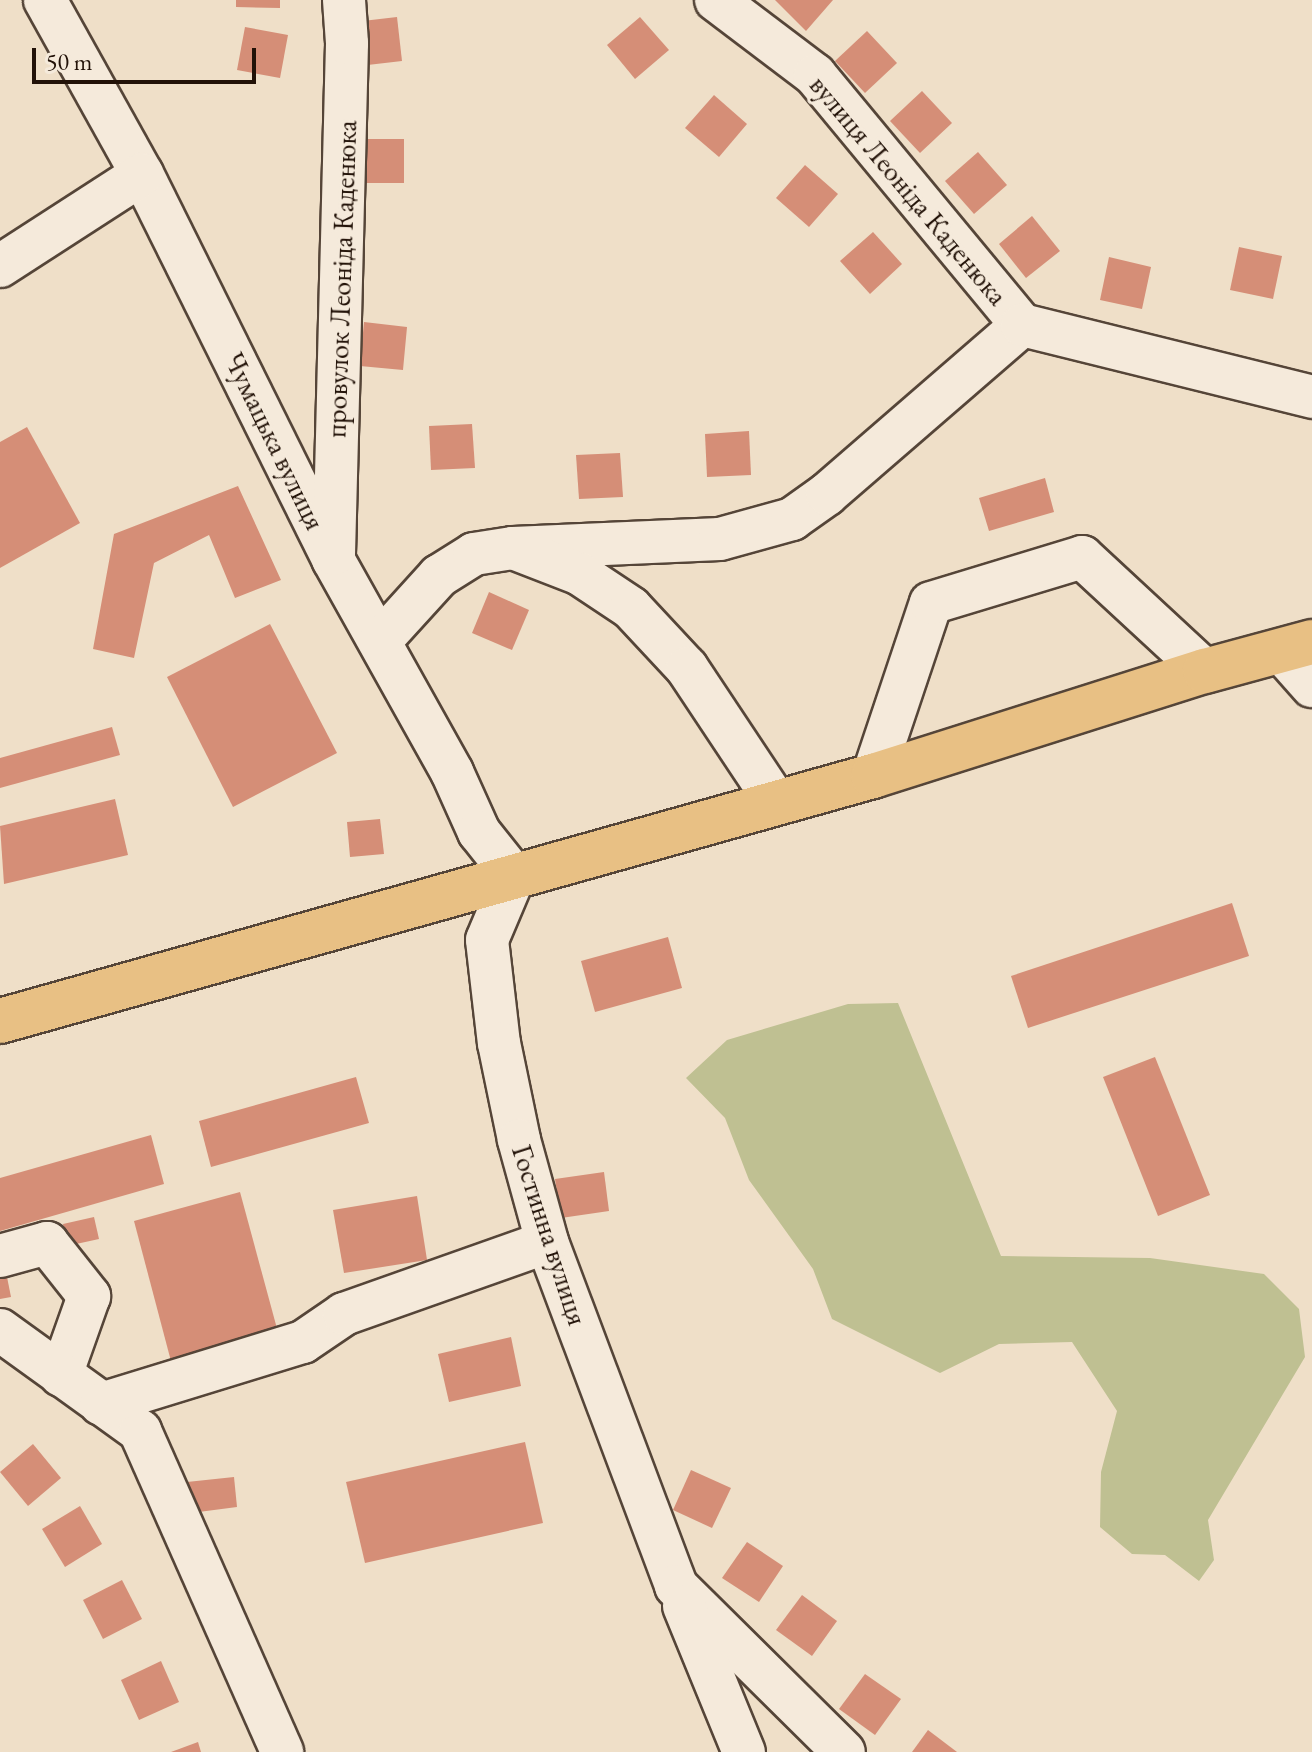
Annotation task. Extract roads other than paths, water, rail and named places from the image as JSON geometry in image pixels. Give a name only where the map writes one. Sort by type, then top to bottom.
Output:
[{"type":"highway","points":[[0,1021],[873,776],[1205,671],[1296,647]]},
{"type":"street","name":"Чумацька вулиця","points":[[45,0],[142,174],[333,559],[452,772],[479,832],[514,876]]},
{"type":"street","name":"провулок Леоніда Каденюка","points":[[333,559],[347,43],[344,0]]},
{"type":"street","name":"вулиця Леоніда Каденюка","points":[[716,0],[815,75],[1022,325],[1312,397]]},
{"type":"street","points":[[0,266],[142,174]]},
{"type":"street","name":"вулиця Леоніда Каденюка","points":[[380,641],[439,576],[474,554],[513,548],[720,539],[792,519],[827,494],[1022,325]]},
{"type":"street","points":[[513,548],[580,574],[631,608],[687,668],[776,802]]},
{"type":"street","points":[[873,776],[931,603],[1082,557],[1205,671]]},
{"type":"street","points":[[1296,647],[1312,686]]},
{"type":"street","name":"Гостинна вулиця","points":[[514,876],[487,940],[499,1043],[519,1140],[547,1242],[676,1586],[744,1752]]},
{"type":"street","points":[[101,1404],[303,1342],[344,1314],[547,1242]]},
{"type":"street","points":[[0,1256],[47,1243],[89,1296],[61,1375]]},
{"type":"street","points":[[0,1330],[140,1431],[282,1752]]},
{"type":"street","name":"Гостинна вулиця","points":[[676,1586],[828,1740],[844,1752]]}]
